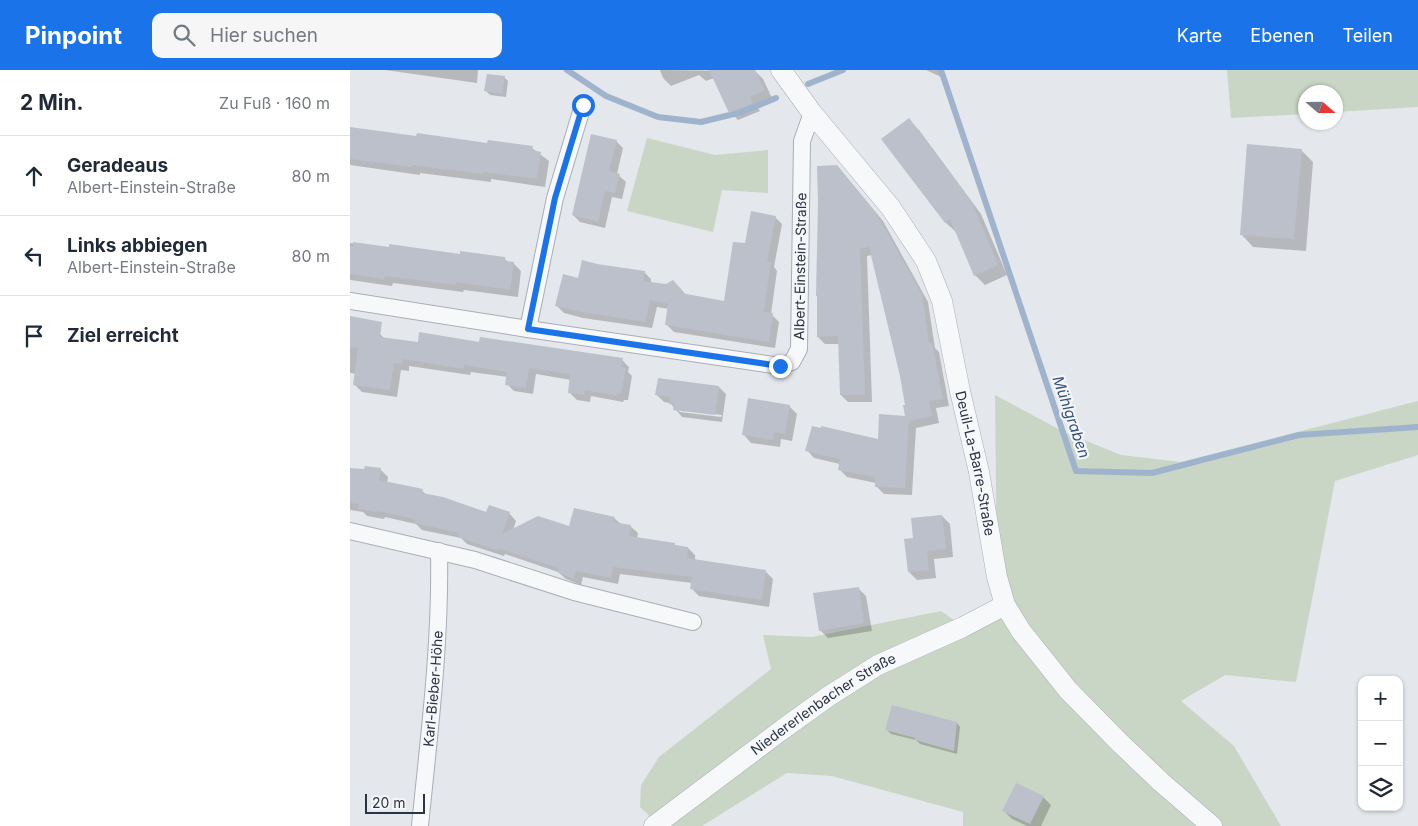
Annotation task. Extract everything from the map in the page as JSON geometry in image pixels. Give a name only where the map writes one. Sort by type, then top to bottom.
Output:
[{"type":"street","name":"Deuil-La-Barre-Straße","points":[[781,70],[812,113],[891,208],[926,261],[942,302],[979,472],[997,577],[1005,605],[1020,631],[1068,690],[1161,782],[1212,826]]},
{"type":"street","points":[[528,329],[555,198],[583,105]]},
{"type":"street","name":"Albert-Einstein-Straße","points":[[350,301],[780,366],[792,362],[799,349],[802,141],[812,113]]},
{"type":"street","points":[[350,531],[475,560],[612,603],[693,622]]},
{"type":"street","name":"Karl-Bieber-Höhe","points":[[420,826],[438,638],[440,598],[439,551]]},
{"type":"street","name":"Niedererlenbacher Straße","points":[[654,826],[783,729],[878,665],[964,627],[1005,605]]},
{"type":"green space","points":[[1227,70],[1418,70],[1418,107],[1343,112],[1343,85],[1298,85],[1298,114],[1231,118]]},
{"type":"green space","points":[[647,138],[715,155],[768,150],[768,193],[722,190],[713,232],[627,211]]},
{"type":"green space","points":[[995,395],[1064,432],[1121,455],[1181,462],[1418,401],[1418,455],[1335,481],[1296,682],[1225,675],[1181,701],[1234,746],[1281,826],[963,826],[963,812],[832,776],[787,773],[702,826],[654,826],[657,823],[640,807],[641,785],[659,757],[771,669],[763,635],[812,637],[941,611],[964,627],[1005,605],[997,577]]},
{"type":"building","points":[[709,70],[755,70],[765,90],[750,97],[753,103],[729,113]]},
{"type":"building","points":[[487,74],[505,76],[502,94],[484,91]]},
{"type":"building","points":[[909,118],[972,202],[998,265],[974,276],[950,219],[945,223],[881,139]]},
{"type":"building","points":[[350,127],[416,136],[417,133],[487,143],[488,140],[533,146],[532,150],[541,152],[537,179],[350,159]]},
{"type":"building","points":[[591,134],[617,140],[609,171],[620,174],[615,193],[605,191],[598,222],[572,215]]},
{"type":"building","points":[[1247,144],[1302,149],[1294,239],[1240,235]]},
{"type":"building","points":[[837,165],[876,213],[922,294],[929,343],[932,343],[943,399],[929,401],[932,416],[909,421],[905,488],[875,487],[875,477],[838,470],[840,459],[805,451],[812,426],[821,428],[821,426],[878,439],[879,414],[905,416],[900,376],[869,247],[860,249],[865,395],[840,395],[838,336],[817,337],[817,166]]},
{"type":"building","points":[[751,211],[776,216],[767,262],[771,262],[764,312],[773,313],[769,342],[665,325],[668,304],[650,300],[645,322],[555,306],[563,274],[578,278],[582,260],[645,271],[643,281],[666,284],[673,280],[681,289],[681,293],[724,301],[733,242],[745,243]]},
{"type":"building","points":[[353,242],[389,247],[389,244],[460,254],[460,251],[505,257],[505,261],[514,262],[510,290],[456,282],[456,285],[385,276],[384,279],[350,274],[350,246],[353,246]]},
{"type":"building","points":[[350,316],[382,322],[380,337],[418,342],[419,332],[479,342],[480,337],[623,358],[621,367],[626,368],[621,394],[617,393],[617,396],[585,390],[584,395],[568,393],[570,374],[529,368],[526,388],[505,385],[507,372],[464,365],[464,369],[403,359],[402,364],[394,363],[390,390],[353,385],[358,348],[350,347]]},
{"type":"building","points":[[658,378],[719,386],[715,415],[673,410],[674,404],[669,404],[670,397],[655,395]]},
{"type":"building","points":[[748,398],[790,405],[785,434],[774,432],[773,440],[742,435]]},
{"type":"building","points":[[365,466],[381,468],[379,480],[423,489],[422,493],[443,497],[486,512],[489,505],[510,512],[502,534],[538,516],[569,526],[574,508],[615,517],[614,522],[631,525],[629,536],[675,543],[675,545],[688,547],[687,558],[766,570],[762,600],[690,589],[692,577],[613,567],[611,578],[576,571],[574,579],[557,572],[558,568],[458,537],[459,533],[414,523],[415,519],[358,509],[359,504],[350,503],[350,468],[364,469]]},
{"type":"building","points":[[942,515],[946,549],[927,551],[929,570],[908,572],[904,539],[913,538],[911,518]]},
{"type":"building","points":[[859,587],[864,623],[819,631],[813,593]]},
{"type":"building","points":[[892,705],[957,722],[954,751],[885,730]]},
{"type":"building","points":[[1016,783],[1044,796],[1030,824],[1002,811]]},
{"type":"waterway","name":"Mühlgraben","points":[[567,70],[606,96],[658,117],[701,122],[742,112],[776,98]]},
{"type":"waterway","name":"Mühlgraben","points":[[808,84],[843,70]]},
{"type":"waterway","name":"Mühlgraben","points":[[941,70],[1076,471],[1152,473],[1299,435],[1418,427]]},
{"type":"route","points":[[583,105],[555,198],[528,329],[780,366]]}]
